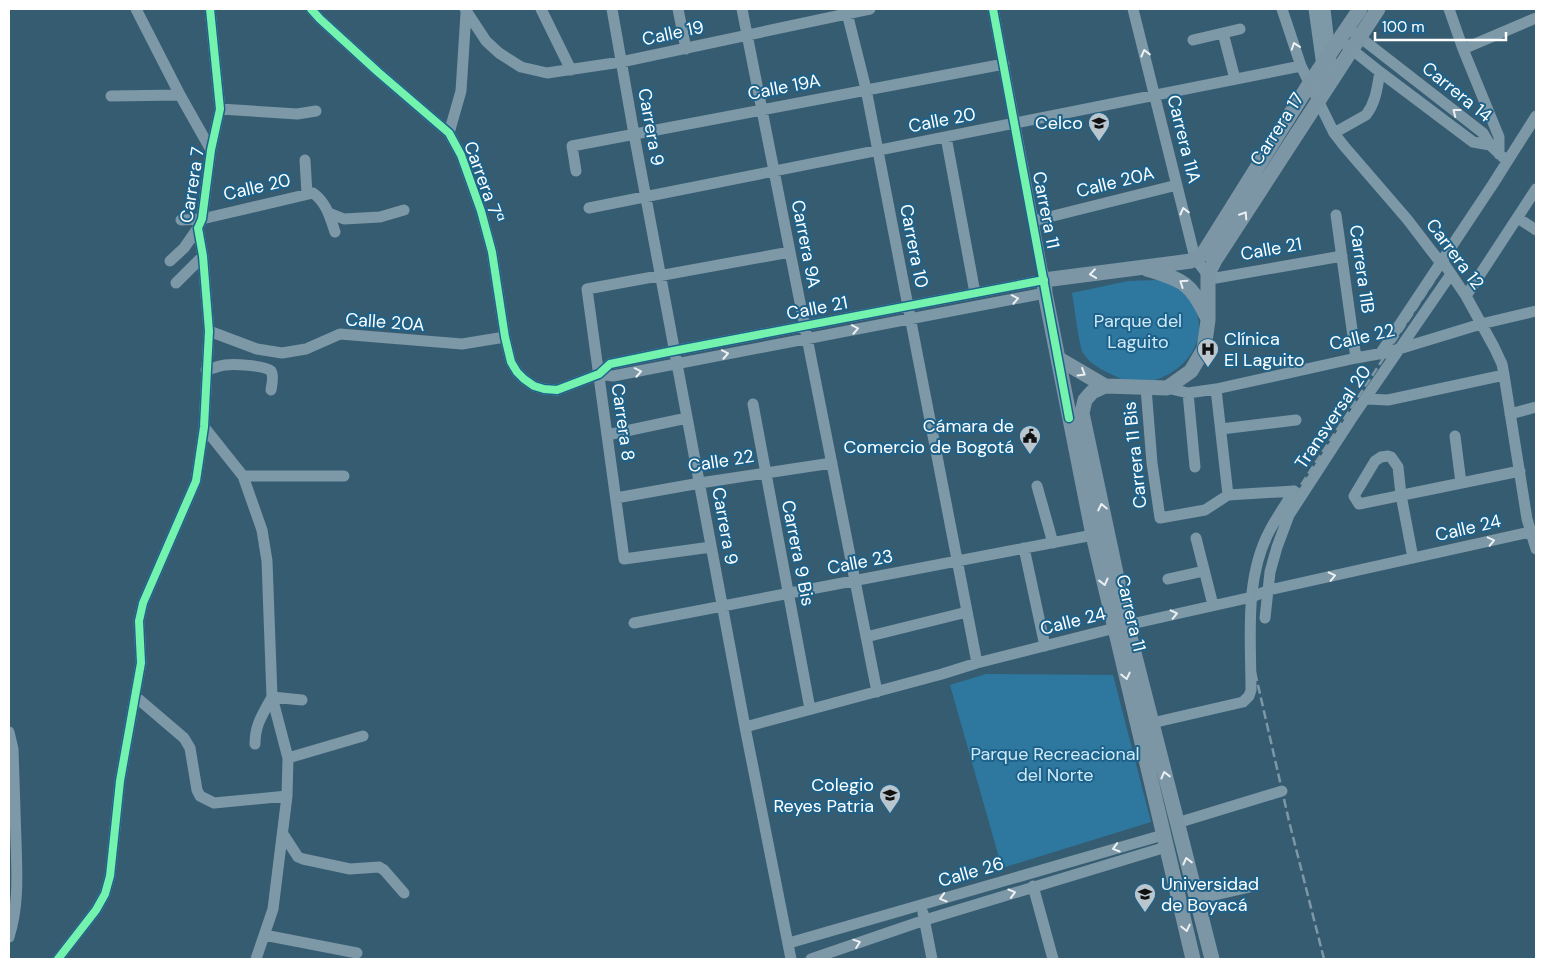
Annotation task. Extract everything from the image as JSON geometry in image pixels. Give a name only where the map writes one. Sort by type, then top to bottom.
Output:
[{"type":"main road","name":"Carrera 17","points":[[1199,256],[1360,9]]},
{"type":"main road","name":"Carrera 17","points":[[1209,272],[1378,9]]},
{"type":"main road","name":"Calle 21","points":[[1045,287],[1141,267],[1191,261],[1199,256]]},
{"type":"main road","points":[[1141,267],[1174,278],[1188,286],[1197,297],[1208,320]]},
{"type":"main road","points":[[1167,388],[1191,371],[1204,349],[1208,320],[1209,272]]},
{"type":"main road","name":"Carrera 11","points":[[1045,287],[1093,535],[1152,723],[1212,959]]},
{"type":"main road","points":[[1058,359],[1105,386]]},
{"type":"main road","name":"Carrera 11","points":[[1105,386],[1092,392],[1085,400],[1082,413],[1121,627],[1165,841],[1193,959]]},
{"type":"main road","name":"Calle 22","points":[[1105,386],[1167,388]]},
{"type":"street","points":[[136,9],[180,95],[211,150]]},
{"type":"street","name":"Carrera 7","points":[[58,959],[96,910],[105,894],[110,876],[120,781],[141,663],[139,621],[143,603],[196,481],[204,427],[209,331],[200,223],[211,150],[220,109],[210,9]]},
{"type":"street","name":"Carrera 7ª","points":[[311,9],[364,59],[449,133],[461,155],[481,211],[492,252],[505,337],[511,362],[517,372],[534,386],[557,390],[599,374]]},
{"type":"street","points":[[466,11],[486,41],[499,53],[521,67],[547,73],[571,70],[542,9]]},
{"type":"street","name":"Carrera 9","points":[[612,9],[744,727],[791,959]]},
{"type":"street","points":[[678,9],[686,49]]},
{"type":"street","name":"Carrera 9A","points":[[742,9],[877,692]]},
{"type":"street","name":"Calle 19","points":[[571,70],[686,49],[870,9]]},
{"type":"street","name":"Carrera 11","points":[[993,9],[1045,287]]},
{"type":"street","name":"Carrera 11A","points":[[1134,9],[1177,184],[1199,256],[1209,272]]},
{"type":"street","name":"Carrera 12","points":[[1282,9],[1302,66],[1334,133],[1445,266],[1466,296],[1494,346],[1502,364],[1520,471],[1532,517],[1530,532],[1536,548]]},
{"type":"street","points":[[1314,9],[1322,66],[1319,100]]},
{"type":"street","points":[[1325,9],[1333,78]]},
{"type":"street","points":[[1449,9],[1463,49],[1499,137],[1503,158]]},
{"type":"street","points":[[449,133],[461,91],[466,11]]},
{"type":"street","name":"Carrera 10","points":[[847,13],[866,89],[977,663]]},
{"type":"street","points":[[1463,49],[1536,18]]},
{"type":"street","points":[[1193,40],[1240,29]]},
{"type":"street","points":[[1223,32],[1235,79]]},
{"type":"street","name":"Carrera 14","points":[[1344,34],[1483,133],[1490,146]]},
{"type":"street","name":"Carrera 14","points":[[1357,44],[1380,72],[1473,142],[1490,146]]},
{"type":"street","name":"Calle 19A","points":[[576,171],[572,146],[1004,64]]},
{"type":"street","name":"Calle 20","points":[[588,208],[1302,66]]},
{"type":"street","points":[[1334,133],[1370,111],[1375,104],[1380,72]]},
{"type":"street","points":[[111,96],[180,95]]},
{"type":"street","points":[[220,109],[297,114],[316,111]]},
{"type":"street","name":"Transversal 20","points":[[1380,354],[1440,262],[1503,158],[1536,116]]},
{"type":"street","points":[[1470,139],[1477,129]]},
{"type":"street","points":[[946,137],[975,293]]},
{"type":"street","points":[[1490,146],[1503,158]]},
{"type":"street","points":[[305,160],[310,194],[320,198],[329,213],[335,232]]},
{"type":"street","name":"Calle 20A","points":[[1033,221],[1177,184]]},
{"type":"street","points":[[1466,296],[1536,189]]},
{"type":"street","name":"Calle 20","points":[[180,220],[200,223],[310,194]]},
{"type":"street","points":[[329,213],[344,219],[380,217],[404,210]]},
{"type":"street","name":"Carrera 11B","points":[[1336,215],[1356,358]]},
{"type":"street","points":[[1518,218],[1536,230]]},
{"type":"street","points":[[170,261],[177,256],[200,223]]},
{"type":"street","points":[[661,274],[790,252]]},
{"type":"street","points":[[176,283],[203,256]]},
{"type":"street","name":"Calle 21","points":[[1209,272],[1211,278],[1216,278],[1342,256]]},
{"type":"street","name":"Carrera 8","points":[[661,274],[587,289],[624,559],[711,547]]},
{"type":"street","name":"Transversal 20","points":[[1269,590],[1270,572],[1289,515],[1450,274]]},
{"type":"street","name":"Calle 21","points":[[599,374],[610,364],[675,351],[975,293],[1045,287]]},
{"type":"street","name":"Calle 21","points":[[599,374],[613,376],[910,319],[1045,287]]},
{"type":"street","name":"Calle 22","points":[[1167,388],[1188,392],[1216,389],[1380,354],[1481,324],[1536,311]]},
{"type":"street","name":"Calle 20A","points":[[209,331],[257,349],[282,353],[306,348],[340,334],[462,344],[505,337]]},
{"type":"street","points":[[206,370],[225,365],[266,368],[273,376],[272,390]]},
{"type":"street","points":[[1366,399],[1388,400],[1504,375]]},
{"type":"street","name":"Carrera 11 Bis","points":[[1146,388],[1152,463],[1160,518],[1205,510],[1228,495]]},
{"type":"street","points":[[1216,389],[1228,495]]},
{"type":"street","points":[[1188,392],[1195,467]]},
{"type":"street","name":"Carrera 9 Bis","points":[[753,404],[810,709]]},
{"type":"street","points":[[1510,414],[1536,407]]},
{"type":"street","points":[[607,435],[688,418]]},
{"type":"street","points":[[1221,429],[1296,420]]},
{"type":"street","points":[[204,427],[243,476],[257,513],[267,561],[272,697],[288,758],[287,796],[274,909],[264,935],[260,958]]},
{"type":"street","points":[[1455,436],[1461,483]]},
{"type":"street","points":[[1413,558],[1401,495],[1398,467],[1392,457],[1381,457],[1375,461],[1354,496],[1359,504],[1401,495],[1520,471]]},
{"type":"street","name":"Calle 22","points":[[616,498],[832,463]]},
{"type":"street","points":[[243,476],[344,476]]},
{"type":"street","points":[[1037,486],[1053,542]]},
{"type":"street","name":"Transversal 20","points":[[1152,723],[1243,702],[1249,696],[1251,690],[1252,596],[1260,555],[1269,531],[1294,490],[1228,495]]},
{"type":"street","name":"Calle 24","points":[[744,727],[977,663],[1252,596],[1269,590],[1530,532]]},
{"type":"street","name":"Calle 23","points":[[634,623],[1093,535]]},
{"type":"street","points":[[1196,538],[1213,605]]},
{"type":"street","points":[[1024,548],[1045,646]]},
{"type":"street","points":[[1168,579],[1204,571]]},
{"type":"street","points":[[1265,618],[1269,590]]},
{"type":"street","points":[[866,637],[967,612]]},
{"type":"street","points":[[136,697],[184,738],[190,748],[197,790],[200,796],[214,803],[287,796]]},
{"type":"street","points":[[272,697],[302,700]]},
{"type":"street","points":[[256,744],[255,730],[272,697]]},
{"type":"street","points":[[9,732],[13,749],[17,876],[16,900],[9,937]]},
{"type":"street","points":[[288,758],[363,736]]},
{"type":"street","points":[[1177,823],[1282,791]]},
{"type":"street","points":[[283,834],[298,856],[303,859],[350,869],[379,867],[384,870],[404,893]]},
{"type":"street","name":"Calle 26","points":[[811,959],[1165,841]]},
{"type":"street","name":"Calle 26","points":[[789,943],[921,904],[1165,841]]},
{"type":"street","points":[[1033,886],[1053,959]]},
{"type":"street","points":[[1197,899],[1250,887]]},
{"type":"street","points":[[921,904],[932,959]]},
{"type":"street","points":[[264,935],[357,953]]},
{"type":"green space","name":"Parque del Laguito","points":[[1158,280],[1176,285],[1191,302],[1198,317],[1199,332],[1188,358],[1177,368],[1164,376],[1150,381],[1129,382],[1096,366],[1083,353],[1072,293],[1128,281]]},
{"type":"green space","name":"Parque Recreacional del Norte","points":[[986,674],[1113,675],[1151,822],[1002,868],[950,685]]},
{"type":"railway","points":[[1324,959],[1289,821],[1255,672],[1252,610],[1258,570],[1273,528],[1536,124]]},
{"type":"cycle path","points":[[58,959],[96,910],[105,894],[110,876],[120,781],[141,663],[139,621],[143,603],[196,481],[204,427],[209,331],[203,256],[198,228],[202,219],[211,150],[220,109],[210,9]]},
{"type":"cycle path","points":[[311,9],[378,72],[449,133],[461,155],[481,211],[492,252],[505,337],[511,362],[517,372],[534,386],[557,390],[599,374],[610,364],[1044,280]]},
{"type":"cycle path","points":[[993,9],[1069,418]]},
{"type":"place","name":"Celco","points":[[1099,142]]},
{"type":"place","name":"Clínica El Laguito","points":[[1208,368]]},
{"type":"place","name":"Cámara de Comercio de Bogotá","points":[[1030,455]]},
{"type":"place","name":"Colegio Reyes Patria","points":[[890,814]]},
{"type":"place","name":"Universidad de Boyacá","points":[[1145,913]]}]
